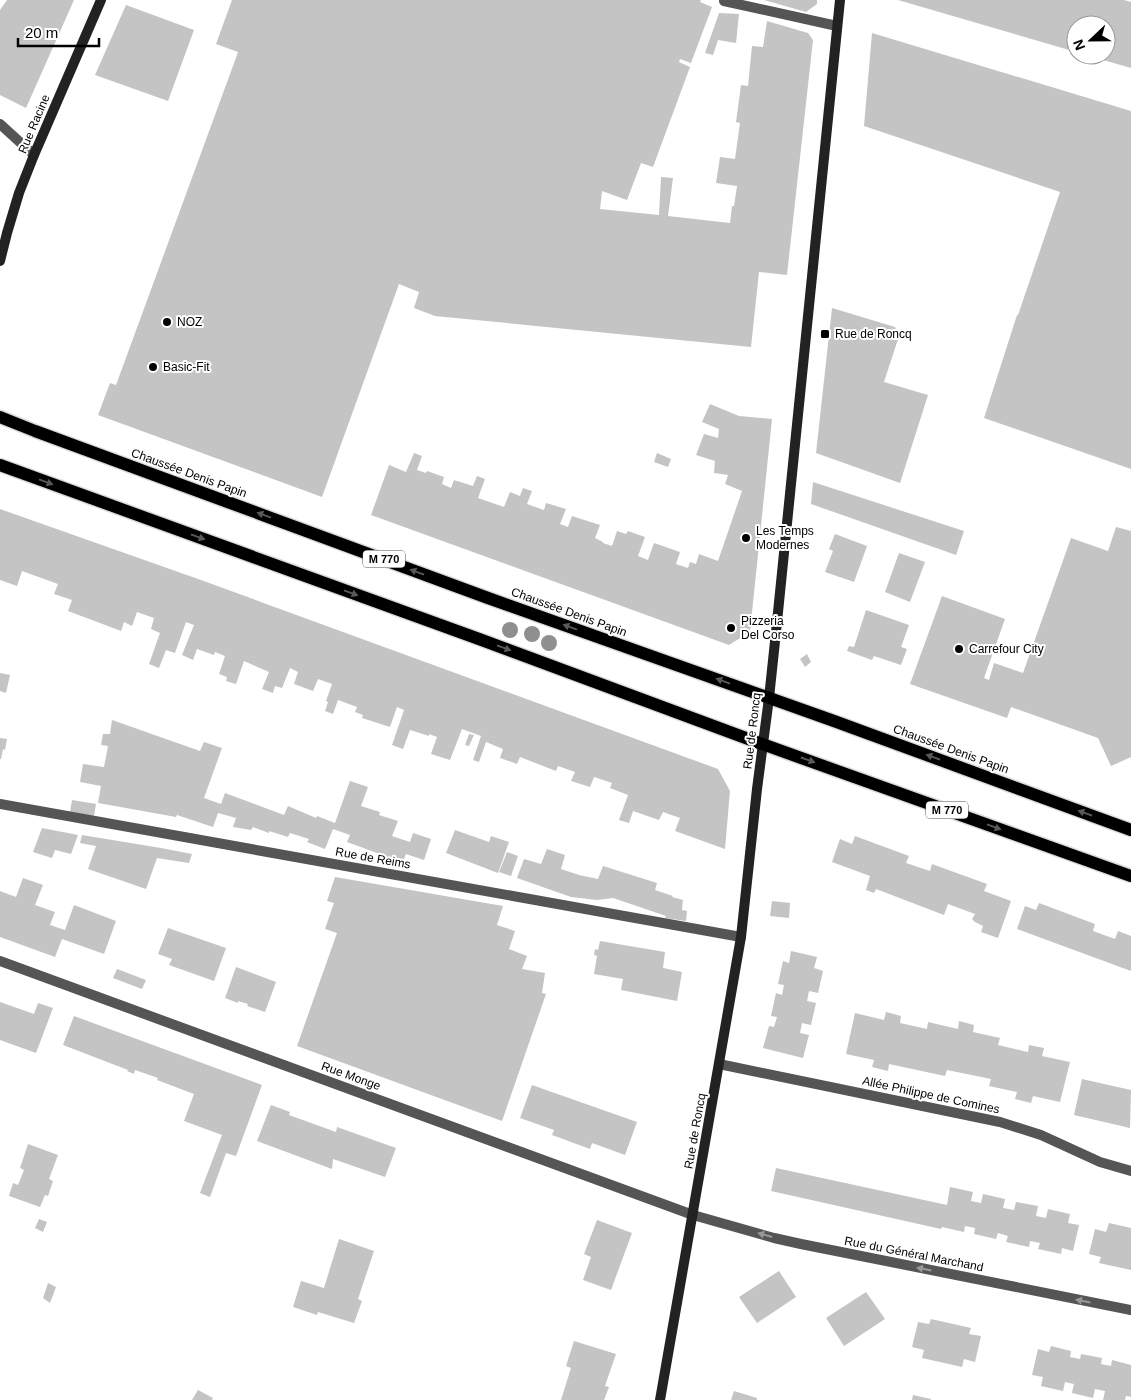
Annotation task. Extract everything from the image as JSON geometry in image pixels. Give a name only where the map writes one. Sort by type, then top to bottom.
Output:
[{"type":"main road","name":"Chaussée Denis Papin","points":[[0,417],[497,601],[1131,830]]},
{"type":"main road","name":"M 770","points":[[0,465],[762,744],[1131,876]]},
{"type":"street","name":"Rue Racine","points":[[0,261],[13,212],[34,155],[101,0]]},
{"type":"street","name":"Rue de Roncq","points":[[660,1400],[694,1215],[741,937],[762,744],[769,698],[840,0]]},
{"type":"street","points":[[724,2],[838,26]]},
{"type":"street","points":[[0,124],[34,155]]},
{"type":"street","name":"Rue de Reims","points":[[0,804],[741,937]]},
{"type":"street","name":"Rue Monge","points":[[0,961],[694,1215]]},
{"type":"street","name":"Allée Philippe de Comines","points":[[719,1064],[1000,1122],[1041,1136],[1100,1162],[1131,1170]]},
{"type":"street","name":"Rue du Général Marchand","points":[[694,1215],[801,1244],[1131,1310]]},
{"type":"building","points":[[7,0],[74,0],[26,108],[0,95],[0,10]]},
{"type":"building","points":[[232,0],[701,0],[700,2],[712,7],[691,63],[680,59],[679,62],[690,67],[653,167],[641,163],[627,200],[602,191],[600,209],[659,215],[661,177],[673,178],[668,216],[730,223],[737,186],[716,183],[720,157],[735,159],[740,123],[736,122],[741,85],[748,86],[752,46],[763,47],[767,21],[808,33],[813,40],[787,275],[759,272],[751,347],[435,316],[414,308],[419,292],[399,284],[322,497],[98,415],[110,383],[116,385],[238,52],[216,44]]},
{"type":"building","points":[[764,0],[817,0],[817,4],[806,12]]},
{"type":"building","points":[[898,0],[1124,0],[1131,2],[1131,68],[1116,64],[1116,15],[1066,15],[1066,49]]},
{"type":"building","points":[[126,5],[194,30],[168,101],[95,75]]},
{"type":"building","points":[[719,13],[739,14],[736,43],[718,40],[713,55],[705,53]]},
{"type":"building","points":[[872,33],[1131,111],[1131,469],[984,418],[1017,315],[1060,192],[864,126]]},
{"type":"building","points":[[832,308],[895,327],[899,336],[884,382],[928,395],[900,483],[816,453]]},
{"type":"building","points":[[710,404],[739,416],[772,419],[750,632],[729,645],[371,515],[389,465],[406,472],[414,453],[422,456],[417,470],[426,473],[427,471],[444,477],[442,484],[451,488],[454,480],[473,486],[477,476],[485,479],[478,498],[504,507],[510,492],[520,496],[523,488],[532,491],[527,504],[544,510],[546,503],[566,509],[560,524],[568,527],[572,516],[600,525],[595,538],[603,543],[612,546],[617,531],[626,534],[628,531],[645,537],[638,556],[648,560],[654,543],[680,552],[676,564],[688,568],[690,562],[696,564],[699,554],[718,561],[742,491],[725,484],[728,475],[714,473],[715,461],[696,455],[704,434],[718,438],[719,429],[702,422]]},
{"type":"building","points":[[657,453],[671,459],[668,467],[654,462]]},
{"type":"building","points":[[813,482],[964,531],[956,555],[811,504]]},
{"type":"building","points":[[0,509],[201,580],[718,769],[730,791],[725,849],[675,831],[680,818],[663,812],[659,820],[633,811],[629,823],[619,820],[628,795],[610,788],[612,783],[594,777],[590,787],[571,781],[575,772],[558,766],[556,771],[520,757],[517,764],[500,758],[503,749],[486,742],[479,762],[473,760],[481,736],[462,729],[450,760],[431,754],[437,737],[429,734],[429,736],[410,730],[403,749],[392,745],[404,710],[397,707],[390,727],[362,718],[363,715],[355,712],[357,707],[338,700],[333,714],[325,711],[328,702],[326,701],[332,684],[318,679],[313,691],[294,684],[298,672],[290,668],[282,688],[275,686],[273,693],[262,689],[269,672],[244,661],[236,684],[226,681],[227,677],[219,674],[225,656],[215,652],[214,655],[197,649],[193,660],[182,655],[194,625],[186,622],[175,653],[166,650],[159,668],[149,664],[160,633],[151,629],[154,618],[137,612],[132,626],[124,622],[121,631],[68,611],[72,600],[54,594],[58,584],[22,571],[17,586],[0,580]]},
{"type":"building","points":[[1116,527],[1131,531],[1131,757],[1111,766],[1098,738],[1011,707],[1007,718],[910,684],[942,596],[1005,619],[984,678],[989,680],[994,663],[1023,673],[1071,538],[1108,551]]},
{"type":"building","points":[[835,534],[867,546],[854,582],[825,572],[833,551],[829,549]]},
{"type":"building","points":[[899,553],[925,562],[910,602],[885,592]]},
{"type":"building","points":[[866,610],[909,625],[901,647],[907,649],[901,665],[874,656],[872,660],[847,651],[849,646],[854,647]]},
{"type":"building","points":[[807,654],[811,662],[805,667],[800,659]]},
{"type":"building","points":[[0,673],[10,675],[6,693],[0,691]]},
{"type":"building","points":[[112,720],[200,751],[204,742],[222,748],[204,798],[221,804],[225,793],[284,815],[288,806],[316,818],[317,816],[335,823],[350,781],[368,787],[361,806],[380,812],[379,815],[398,821],[392,836],[410,842],[413,833],[431,839],[424,860],[406,854],[402,864],[384,859],[385,856],[347,842],[350,835],[333,829],[325,849],[307,842],[309,839],[290,833],[288,837],[253,827],[251,830],[233,827],[236,818],[218,813],[213,827],[177,815],[179,810],[176,817],[98,803],[101,786],[80,782],[83,764],[104,767],[108,746],[101,745],[103,734],[110,734]]},
{"type":"building","points":[[469,734],[474,735],[469,746],[465,745]]},
{"type":"building","points":[[0,738],[7,739],[1,759],[0,759]]},
{"type":"building","points":[[72,800],[96,804],[94,816],[70,812]]},
{"type":"building","points":[[42,828],[78,835],[71,854],[55,850],[52,858],[33,852]]},
{"type":"building","points":[[455,830],[489,842],[491,836],[509,842],[498,873],[446,853]]},
{"type":"building","points":[[82,835],[192,854],[189,863],[157,858],[146,889],[88,869],[96,846],[80,843]]},
{"type":"building","points":[[855,836],[909,856],[906,863],[930,871],[932,864],[987,884],[984,891],[1011,901],[998,938],[981,932],[983,926],[972,919],[975,914],[948,904],[944,915],[876,889],[874,893],[866,890],[870,876],[832,862],[840,839],[852,844]]},
{"type":"building","points":[[547,849],[565,855],[561,869],[579,875],[598,879],[603,866],[657,883],[655,890],[683,900],[682,910],[687,911],[686,921],[665,918],[666,916],[613,898],[597,900],[571,897],[517,878],[524,859],[541,864]]},
{"type":"building","points":[[507,852],[518,856],[511,876],[499,872]]},
{"type":"building","points":[[335,877],[503,906],[497,925],[515,931],[509,949],[527,956],[522,969],[545,973],[542,993],[546,994],[502,1121],[297,1046],[337,933],[325,929],[334,903],[327,901]]},
{"type":"building","points":[[23,878],[43,885],[35,905],[55,912],[50,925],[65,930],[74,905],[116,921],[104,954],[62,939],[55,957],[0,937],[0,891],[16,897]]},
{"type":"building","points":[[772,901],[790,903],[789,918],[770,916]]},
{"type":"building","points":[[1039,903],[1095,924],[1093,931],[1115,939],[1118,931],[1131,936],[1131,971],[1017,929],[1025,906],[1036,910]]},
{"type":"building","points":[[168,928],[226,948],[214,981],[169,965],[172,959],[158,954]]},
{"type":"building","points":[[600,941],[665,952],[663,968],[682,972],[677,1001],[621,990],[623,979],[594,974],[597,956],[594,955],[595,949],[598,950]]},
{"type":"building","points":[[791,951],[817,957],[814,968],[823,971],[818,993],[809,991],[807,1001],[816,1003],[811,1025],[802,1023],[800,1033],[809,1035],[803,1058],[763,1048],[769,1026],[774,1027],[777,1017],[771,1016],[776,993],[782,995],[784,985],[778,984],[783,961],[789,963]]},
{"type":"building","points":[[236,967],[276,982],[265,1012],[247,1006],[248,1004],[238,1001],[238,1003],[225,998]]},
{"type":"building","points":[[117,969],[146,980],[142,989],[113,978]]},
{"type":"building","points":[[0,1002],[34,1014],[38,1003],[53,1008],[36,1053],[0,1040]]},
{"type":"building","points":[[886,1012],[901,1016],[900,1023],[927,1029],[928,1022],[958,1029],[959,1021],[974,1025],[973,1032],[1000,1038],[998,1045],[1028,1052],[1029,1045],[1044,1048],[1042,1056],[1070,1062],[1060,1102],[1033,1096],[1031,1103],[1015,1099],[1017,1092],[989,1086],[991,1079],[947,1070],[945,1076],[889,1064],[888,1071],[872,1067],[874,1060],[846,1054],[855,1013],[884,1020]]},
{"type":"building","points":[[74,1016],[262,1085],[236,1156],[226,1153],[210,1197],[200,1193],[222,1135],[184,1121],[194,1094],[157,1080],[158,1078],[135,1070],[134,1074],[63,1045]]},
{"type":"building","points":[[1082,1079],[1131,1090],[1130,1128],[1074,1115]]},
{"type":"building","points":[[532,1085],[637,1122],[625,1155],[592,1143],[590,1149],[552,1135],[554,1130],[520,1118]]},
{"type":"building","points":[[271,1105],[290,1112],[289,1115],[336,1132],[337,1127],[396,1148],[385,1177],[333,1159],[332,1169],[257,1141]]},
{"type":"building","points":[[28,1144],[58,1155],[49,1179],[53,1181],[48,1196],[45,1195],[40,1207],[9,1196],[13,1183],[18,1185],[24,1170],[20,1168]]},
{"type":"building","points":[[776,1168],[947,1205],[950,1187],[973,1192],[971,1201],[981,1203],[983,1194],[1005,1199],[1003,1208],[1014,1210],[1016,1202],[1038,1206],[1036,1216],[1046,1218],[1048,1209],[1070,1214],[1068,1223],[1079,1225],[1073,1251],[1062,1248],[1061,1254],[1038,1249],[1040,1243],[1030,1241],[1029,1247],[1006,1242],[1008,1236],[998,1233],[996,1239],[974,1234],[975,1228],[965,1226],[964,1232],[942,1227],[941,1229],[771,1191]]},
{"type":"building","points":[[39,1219],[47,1222],[43,1232],[35,1228]]},
{"type":"building","points":[[597,1220],[632,1233],[611,1290],[583,1280],[591,1257],[584,1254]]},
{"type":"building","points":[[1109,1223],[1131,1228],[1131,1270],[1099,1263],[1101,1257],[1089,1254],[1095,1229],[1106,1232]]},
{"type":"building","points":[[339,1239],[374,1251],[358,1299],[362,1301],[354,1323],[318,1312],[317,1315],[293,1307],[301,1281],[324,1288]]},
{"type":"building","points":[[779,1271],[796,1297],[757,1323],[739,1297]]},
{"type":"building","points":[[48,1283],[56,1287],[50,1303],[43,1298]]},
{"type":"building","points":[[866,1292],[885,1319],[844,1346],[826,1318]]},
{"type":"building","points":[[931,1319],[971,1328],[969,1334],[981,1336],[975,1362],[964,1359],[962,1367],[922,1358],[924,1350],[912,1347],[918,1322],[929,1324]]},
{"type":"building","points":[[574,1341],[616,1354],[605,1386],[609,1387],[604,1400],[561,1400],[571,1368],[566,1366]]},
{"type":"building","points":[[1051,1346],[1071,1351],[1070,1357],[1080,1359],[1081,1354],[1102,1358],[1101,1364],[1111,1366],[1112,1360],[1131,1365],[1131,1397],[1126,1396],[1125,1400],[1103,1400],[1105,1391],[1095,1389],[1093,1398],[1072,1393],[1074,1384],[1065,1382],[1063,1391],[1041,1386],[1043,1377],[1032,1375],[1038,1349],[1049,1352]]},
{"type":"building","points":[[198,1390],[213,1398],[212,1400],[192,1400]]},
{"type":"building","points":[[734,1391],[757,1398],[757,1400],[731,1400]]},
{"type":"building","points":[[913,1395],[931,1399],[931,1400],[912,1400]]},
{"type":"place","name":"NOZ","points":[[167,322]]},
{"type":"place","name":"Rue de Roncq","points":[[825,334]]},
{"type":"place","name":"Basic-Fit","points":[[153,367]]},
{"type":"place","name":"Les Temps Modernes","points":[[746,538]]},
{"type":"place","name":"Pizzeria Del Corso","points":[[731,628]]},
{"type":"place","name":"Carrefour City","points":[[959,649]]}]
